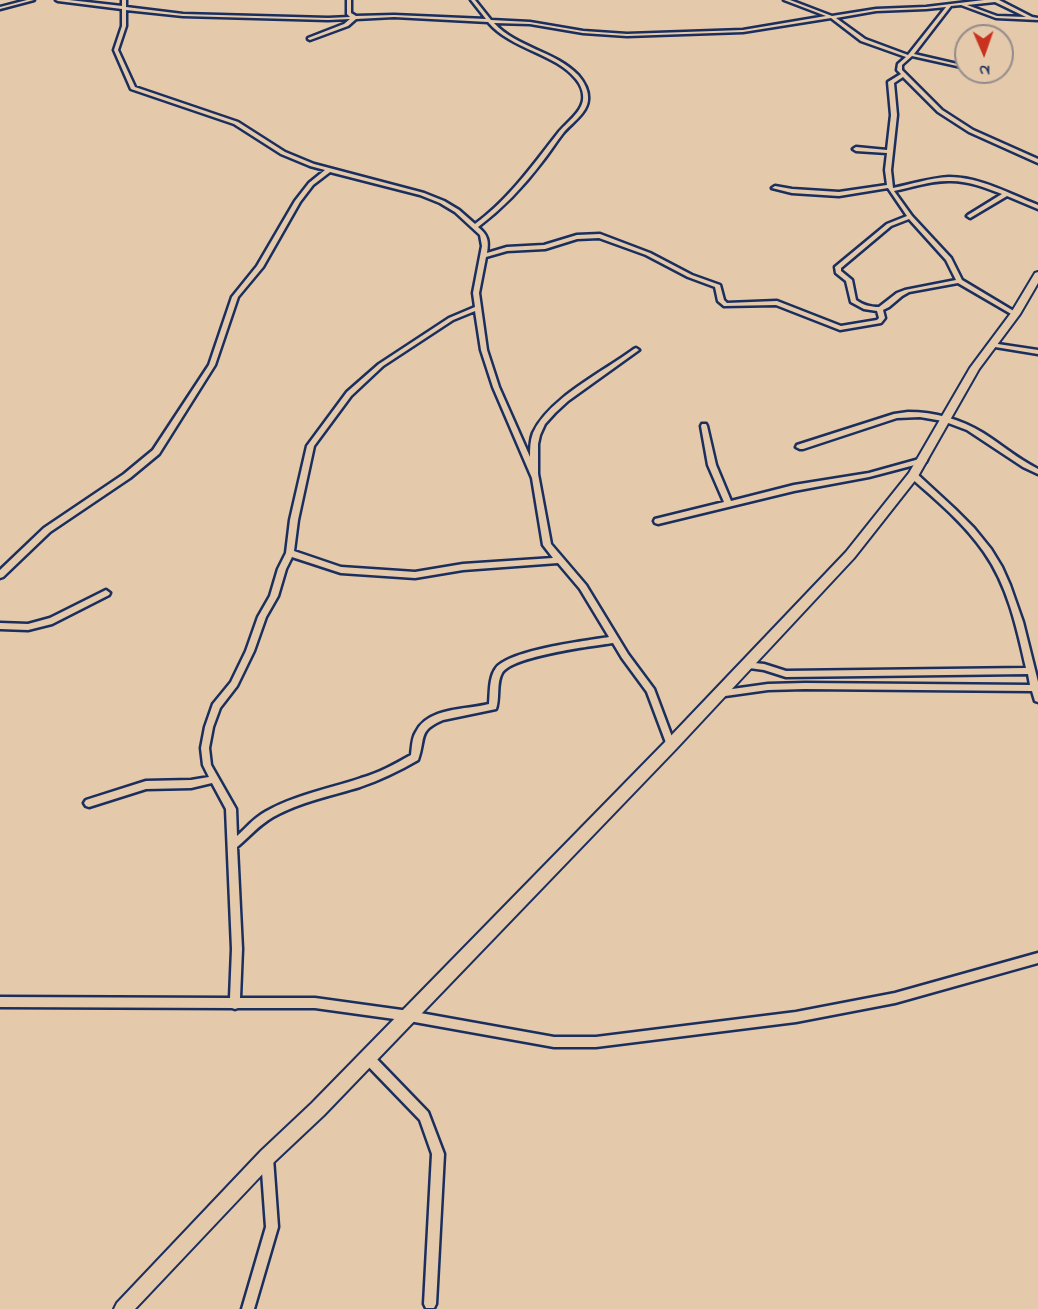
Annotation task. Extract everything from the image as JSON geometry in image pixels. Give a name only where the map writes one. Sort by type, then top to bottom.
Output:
[{"type":"main road","points":[[123,1309],[267,1157],[318,1110],[671,745],[850,555],[914,476],[991,345],[1015,314],[1038,275]]},
{"type":"street","points":[[0,8],[32,0]]},
{"type":"street","points":[[58,0],[115,6],[124,3],[220,17],[355,18],[388,16],[541,24],[583,32],[627,35],[743,31],[832,16],[951,2],[996,17],[1036,19]]},
{"type":"street","points":[[349,0],[349,14],[355,18]]},
{"type":"street","points":[[473,0],[487,21],[508,37],[558,62],[569,70],[584,89],[586,99],[537,168],[476,226]]},
{"type":"street","points":[[786,0],[832,16],[864,40],[911,56],[954,65]]},
{"type":"street","points":[[959,4],[995,0],[1036,19]]},
{"type":"street","points":[[951,2],[911,56],[900,65],[899,70],[940,111],[971,131],[1038,161]]},
{"type":"street","points":[[124,3],[124,26],[116,50],[133,88],[236,123],[284,153],[329,170],[422,194],[442,202],[476,226],[485,241],[476,293],[489,366],[536,478]]},
{"type":"street","points":[[310,39],[346,25],[355,18]]},
{"type":"street","points":[[903,75],[891,82],[894,115],[888,170],[891,188],[910,217],[949,259],[959,281],[1015,314]]},
{"type":"street","points":[[856,149],[890,152]]},
{"type":"street","points":[[0,575],[47,530],[127,476],[156,452],[212,365],[235,297],[260,267],[297,202],[310,184],[329,170]]},
{"type":"street","points":[[775,188],[838,194],[951,179],[966,181],[1038,207]]},
{"type":"street","points":[[970,216],[1005,195]]},
{"type":"street","points":[[910,217],[889,225],[838,267],[838,272],[849,280],[853,301],[879,309],[884,308],[896,295],[909,290],[959,281]]},
{"type":"street","points":[[483,256],[507,249],[544,247],[577,237],[600,236],[648,254],[690,276],[712,282],[718,286],[721,302],[726,305],[777,303],[840,328],[879,322],[882,318],[879,309]]},
{"type":"street","points":[[235,1004],[234,844],[231,809],[207,765],[205,748],[212,716],[216,706],[234,684],[250,651],[290,553],[294,520],[311,446],[349,394],[381,365],[451,319],[477,308]]},
{"type":"street","points":[[991,345],[1038,352]]},
{"type":"street","points":[[636,350],[573,394],[542,425],[536,435],[534,445],[536,478],[547,545],[583,587],[651,691],[671,745]]},
{"type":"street","points":[[800,447],[903,414],[946,419],[988,439],[1023,465],[1038,472]]},
{"type":"street","points":[[704,426],[712,465],[728,503]]},
{"type":"street","points":[[658,520],[794,488],[869,475],[923,460]]},
{"type":"street","points":[[914,476],[972,530],[989,552],[1002,576],[1027,649],[1038,699]]},
{"type":"street","points":[[290,553],[341,570],[415,575],[463,567],[558,560]]},
{"type":"street","points":[[0,626],[28,627],[52,621],[106,593]]},
{"type":"street","points":[[234,844],[269,815],[313,797],[361,784],[400,768],[416,758],[419,732],[428,722],[451,714],[480,711],[493,707],[499,670],[509,662],[615,639]]},
{"type":"street","points":[[745,665],[764,667],[786,674],[1031,670]]},
{"type":"street","points":[[916,673],[920,687]]},
{"type":"street","points":[[858,674],[861,687]]},
{"type":"street","points":[[717,694],[768,687],[1035,688]]},
{"type":"street","points":[[89,803],[146,785],[191,784],[215,778]]},
{"type":"street","points":[[0,1002],[315,1003],[409,1016],[554,1042],[596,1042],[796,1017],[895,998],[1038,958]]},
{"type":"street","points":[[368,1058],[424,1116],[438,1154],[430,1304]]},
{"type":"street","points":[[248,1309],[272,1227],[267,1157]]}]
